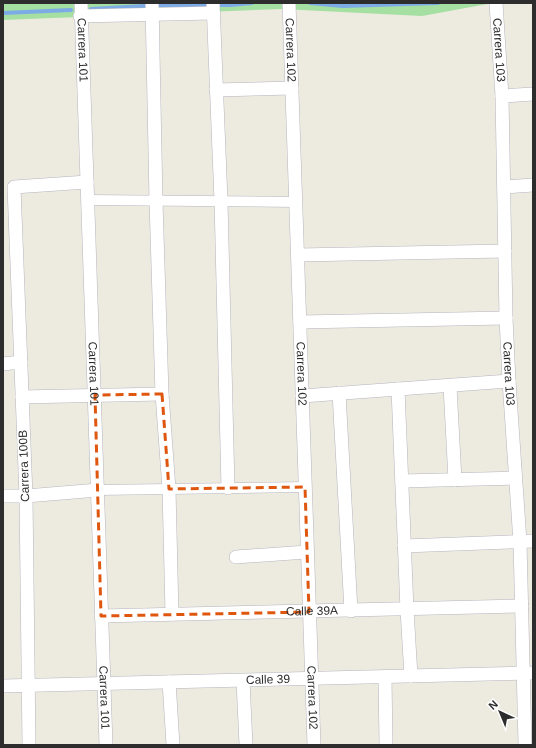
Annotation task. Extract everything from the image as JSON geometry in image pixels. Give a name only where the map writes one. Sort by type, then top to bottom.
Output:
[{"type":"street","name":"Carrera 103","points":[[496,3],[502,96],[506,318],[509,381],[520,542],[522,606],[528,674],[525,745]]},
{"type":"street","name":"Carrera 102","points":[[289,6],[314,745]]},
{"type":"street","points":[[80,10],[213,9],[221,201],[228,488]]},
{"type":"street","name":"Carrera 101","points":[[80,10],[95,395],[106,745]]},
{"type":"street","points":[[152,10],[162,394],[169,489],[172,614]]},
{"type":"street","points":[[216,90],[292,88]]},
{"type":"street","points":[[502,96],[533,94]]},
{"type":"street","name":"Carrera 100B","points":[[29,745],[26,496],[20,362],[10,242],[14,187],[87,182]]},
{"type":"street","points":[[504,187],[533,185]]},
{"type":"street","points":[[88,200],[296,202]]},
{"type":"street","points":[[298,255],[505,251]]},
{"type":"street","points":[[300,322],[506,318]]},
{"type":"street","points":[[3,364],[20,362]]},
{"type":"street","points":[[302,396],[509,381]]},
{"type":"street","points":[[450,386],[455,480]]},
{"type":"street","points":[[398,389],[411,676]]},
{"type":"street","points":[[339,393],[350,611]]},
{"type":"street","points":[[22,397],[162,394]]},
{"type":"street","points":[[402,481],[516,478]]},
{"type":"street","points":[[3,496],[26,496],[98,490],[305,487]]},
{"type":"street","points":[[404,546],[533,541]]},
{"type":"street","points":[[236,557],[307,552]]},
{"type":"street","name":"Calle 39A","points":[[101,616],[407,610],[522,606]]},
{"type":"street","name":"Calle 39","points":[[3,686],[528,674]]},
{"type":"street","points":[[385,677],[386,745]]},
{"type":"street","points":[[243,681],[246,745]]},
{"type":"street","points":[[169,682],[173,745]]},
{"type":"highlighted area","points":[[162,394],[169,489],[305,487],[309,612],[101,616],[95,395]]},
{"type":"green space","points":[[3,3],[493,3],[422,16],[281,9],[3,20]]},
{"type":"waterway","points":[[91,9],[162,5],[231,5],[252,3]]},
{"type":"waterway","points":[[310,3],[343,6],[438,3]]},
{"type":"waterway","points":[[3,13],[71,10]]}]
